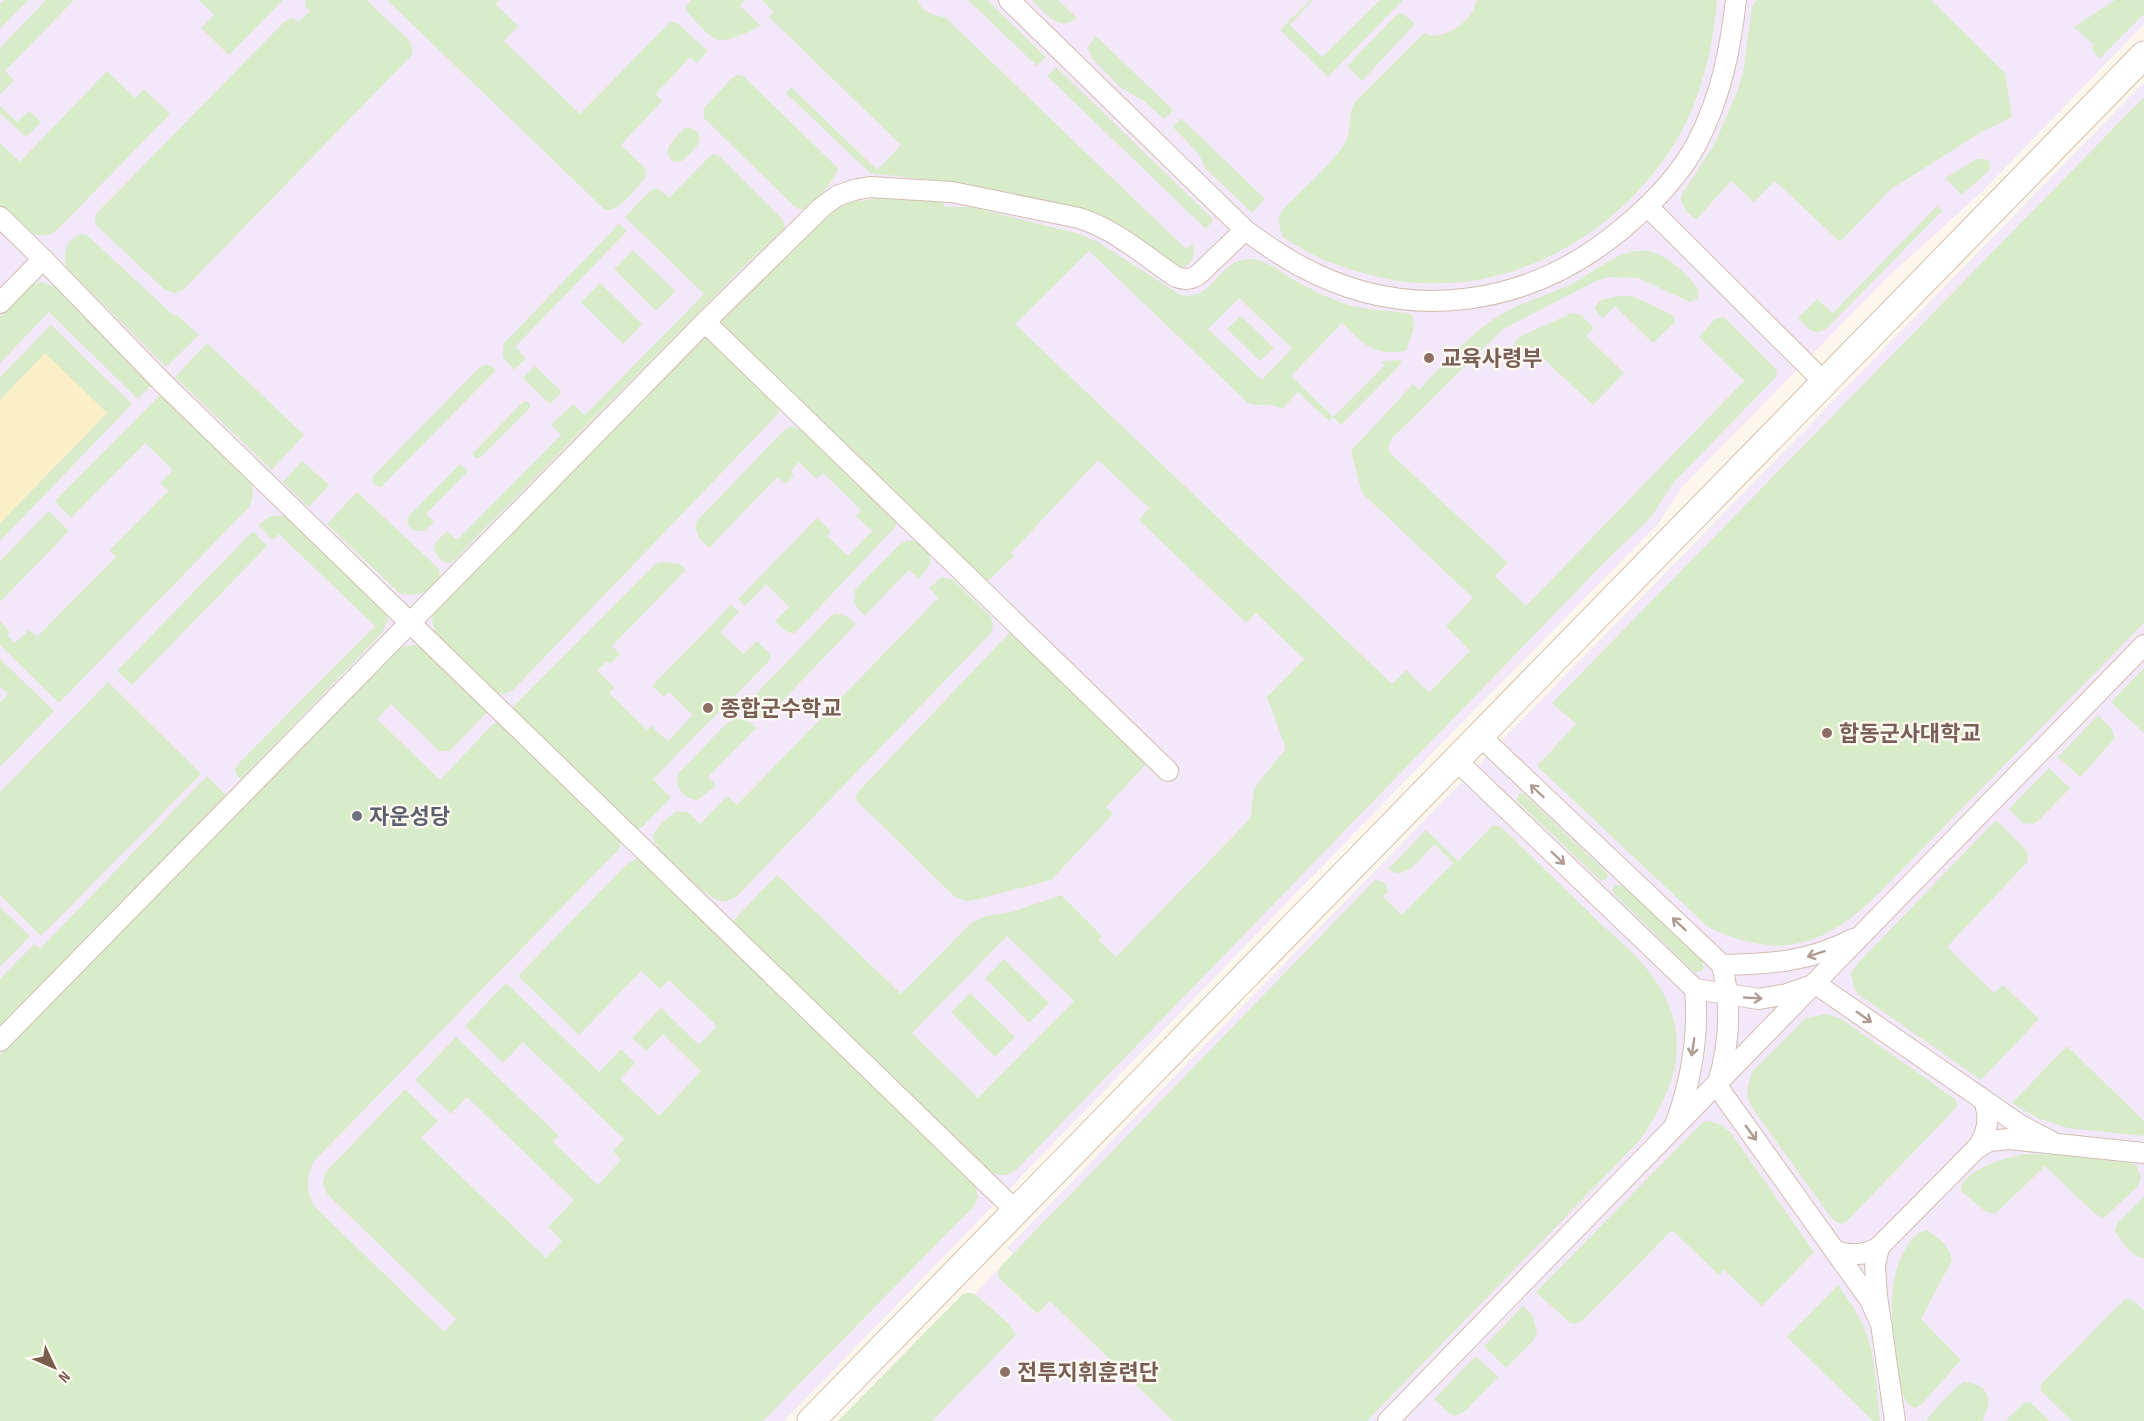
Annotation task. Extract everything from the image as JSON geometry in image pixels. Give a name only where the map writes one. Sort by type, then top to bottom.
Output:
[{"type":"street","points":[[1010,0],[1245,230],[1269,248],[1303,268],[1338,282],[1390,297],[1445,301],[1503,292],[1533,283],[1565,269],[1602,246],[1648,207],[1677,174],[1696,143],[1710,111],[1724,77],[1736,0]]},
{"type":"street","points":[[811,1421],[2144,55]]},
{"type":"street","points":[[0,1041],[705,322],[822,207],[837,196],[854,189],[870,187],[952,192],[1079,218],[1111,232],[1176,277],[1184,280],[1192,279],[1199,274],[1245,230]]},
{"type":"street","points":[[1648,207],[1824,382]]},
{"type":"street","points":[[0,217],[44,259],[163,383],[1016,1211]]},
{"type":"street","points":[[0,303],[44,259]]},
{"type":"street","points":[[705,322],[1168,771]]},
{"type":"street","points":[[1388,1421],[1717,1086],[2144,645]]},
{"type":"street","points":[[1479,735],[1722,964],[1729,1021],[1726,1052],[1717,1086]]},
{"type":"street","points":[[1455,759],[1695,989],[1759,999],[1772,998],[1816,984]]},
{"type":"street","points":[[1722,964],[1800,959],[1836,947],[1869,928]]},
{"type":"street","points":[[1816,984],[2026,1129],[2056,1144]]},
{"type":"street","points":[[1672,1130],[1689,1077],[1696,1022],[1695,989]]},
{"type":"street","points":[[1717,1086],[1870,1300],[1882,1326]]},
{"type":"street","points":[[1836,1251],[1855,1255],[1872,1252],[1879,1247],[1977,1148],[1987,1130],[1988,1118],[1984,1100]]},
{"type":"street","points":[[1977,1148],[1997,1140],[2144,1153]]},
{"type":"street","points":[[1879,1247],[1875,1265],[1876,1279],[1895,1421]]},
{"type":"shaded area","name":"종합군수학교","points":[[0,0],[2144,0],[2144,24],[1983,191],[1890,275],[1683,486],[1658,524],[784,1421],[0,1421]]},
{"type":"shaded area","name":"합동군사대학교","points":[[2144,82],[2144,1421],[1184,1421],[1007,1248]]},
{"type":"shaded area","name":"전투지휘훈련단","points":[[1000,1267],[999,1278],[1036,1314],[1050,1300],[1173,1421],[838,1421],[963,1294],[975,1294]]},
{"type":"green space","points":[[4,0],[28,0],[0,29],[0,4]]},
{"type":"green space","points":[[46,0],[74,0],[5,71],[14,80],[0,95],[0,48]]},
{"type":"green space","points":[[199,0],[283,0],[229,55],[201,28],[214,15]]},
{"type":"green space","points":[[306,0],[366,0],[410,41],[413,51],[411,56],[182,291],[175,293],[165,290],[95,224],[96,214],[285,21],[291,18],[299,22],[310,11],[305,6]]},
{"type":"green space","points":[[387,0],[499,0],[496,4],[518,26],[504,41],[580,114],[670,22],[677,23],[708,51],[697,63],[690,57],[656,94],[662,101],[621,145],[645,168],[646,177],[622,203],[611,210],[605,210]]},
{"type":"green space","points":[[691,0],[745,0],[740,6],[761,26],[725,40],[715,39],[704,31],[687,12],[686,6]]},
{"type":"green space","points":[[762,0],[918,0],[925,11],[946,18],[1186,249],[1192,244],[1193,258],[1185,266],[1175,267],[1091,213],[971,185],[870,173],[786,93],[791,87],[877,170],[901,145],[769,17],[774,12]]},
{"type":"green space","points":[[968,0],[987,0],[1046,57],[1037,66]]},
{"type":"green space","points":[[1032,0],[1058,0],[1077,18],[1064,23],[1053,20]]},
{"type":"green space","points":[[1310,0],[1313,0],[1290,25],[1322,57],[1380,0],[1403,0],[1328,77],[1280,30]]},
{"type":"green space","points":[[1477,0],[1717,0],[1712,38],[1698,95],[1673,146],[1648,180],[1618,211],[1584,237],[1547,257],[1508,273],[1467,281],[1425,283],[1382,278],[1330,262],[1305,251],[1282,236],[1278,219],[1281,212],[1340,150],[1348,136],[1351,111],[1356,101],[1424,33],[1436,36],[1449,32],[1462,24],[1473,11]]},
{"type":"green space","points":[[1757,0],[1931,0],[2005,73],[2012,117],[1981,132],[1890,190],[1840,242],[1775,181],[1754,202],[1731,181],[1696,220],[1684,207],[1681,196],[1715,143],[1737,92],[1743,73],[1752,7]]},
{"type":"green space","points":[[2115,0],[2144,0],[2144,14],[2098,58],[2092,50],[2093,44],[2074,27]]},
{"type":"green space","points":[[1402,13],[1415,24],[1362,81],[1347,66],[1395,16]]},
{"type":"green space","points":[[1096,36],[1173,110],[1164,119],[1144,101],[1120,87],[1092,58],[1088,47]]},
{"type":"green space","points":[[1056,67],[1210,216],[1213,220],[1206,229],[1047,76]]},
{"type":"green space","points":[[107,71],[135,98],[144,89],[170,114],[55,232],[47,235],[32,233],[18,224],[0,206],[0,143],[20,162]]},
{"type":"green space","points":[[737,75],[743,76],[838,168],[824,191],[808,207],[800,209],[794,206],[704,118],[704,108]]},
{"type":"green space","points":[[2144,97],[2144,623],[1856,914],[1817,937],[1798,943],[1777,945],[1755,943],[1708,927],[1537,766],[1576,724],[1552,703]]},
{"type":"green space","points":[[0,106],[17,122],[29,111],[41,122],[26,137],[0,113]]},
{"type":"green space","points":[[1181,118],[1265,199],[1252,213],[1205,168],[1199,154],[1173,127]]},
{"type":"green space","points":[[689,127],[699,135],[698,144],[682,161],[673,162],[669,157],[668,148],[685,128]]},
{"type":"green space","points":[[714,154],[719,156],[783,220],[785,228],[740,270],[451,563],[442,561],[434,549],[435,543],[447,531],[457,540],[561,435],[551,425],[573,404],[585,415],[704,294],[625,217],[652,189],[657,188],[669,198]]},
{"type":"green space","points":[[1977,159],[1989,161],[1990,170],[1962,195],[1945,178]]},
{"type":"green space","points":[[888,197],[942,202],[945,207],[971,207],[1076,233],[1098,242],[1179,294],[1200,293],[1237,261],[1254,259],[1270,265],[1304,286],[1352,306],[1411,314],[1414,328],[1406,351],[1385,352],[1370,347],[1342,323],[1291,376],[1333,417],[1329,421],[1298,392],[1282,409],[1267,404],[1248,403],[1089,251],[1015,324],[1392,684],[1406,670],[1429,693],[1470,651],[1446,626],[1473,598],[1362,493],[1351,451],[1413,384],[1419,390],[1467,340],[1500,315],[1566,287],[1608,261],[1626,253],[1645,251],[1661,256],[1683,271],[1699,291],[1697,299],[1690,302],[1638,278],[1608,277],[1596,281],[1503,329],[1392,438],[1389,451],[1392,455],[1508,563],[1495,576],[1526,606],[1744,381],[1699,337],[1715,319],[1723,317],[1727,320],[1777,370],[1776,377],[1674,482],[1651,517],[1018,1168],[1004,1175],[989,1171],[731,923],[777,875],[901,994],[970,924],[983,917],[1015,911],[1061,895],[1102,936],[1098,940],[1116,957],[1247,822],[1251,815],[1254,788],[1284,751],[1285,746],[1267,697],[1304,659],[1256,613],[1246,623],[1139,520],[1149,508],[1098,460],[1011,553],[1014,556],[987,582],[722,325],[721,320],[726,314],[835,210],[851,202]],"holes":[[[1239,298],[1292,348],[1262,380],[1208,329]],[[1007,936],[1074,1001],[978,1098],[912,1033]]]},
{"type":"green space","points":[[1937,206],[1942,211],[1825,330],[1813,331],[1798,318],[1817,299],[1833,313]]},
{"type":"green space","points":[[619,224],[627,231],[515,347],[526,358],[514,370],[503,357],[505,342]]},
{"type":"green space","points":[[82,234],[88,236],[174,316],[177,315],[199,335],[166,367],[66,267],[67,247],[72,239]]},
{"type":"green space","points":[[633,250],[675,291],[656,311],[614,269]]},
{"type":"green space","points":[[42,282],[59,288],[155,381],[138,399],[49,312],[0,363],[0,317],[31,285]]},
{"type":"green space","points":[[600,283],[642,324],[623,344],[581,302]]},
{"type":"green space","points":[[1632,296],[1669,313],[1675,322],[1653,343],[1615,306],[1603,318],[1597,312],[1595,307],[1601,300]]},
{"type":"green space","points":[[1572,313],[1581,315],[1594,328],[1586,336],[1624,373],[1593,405],[1531,347],[1521,357],[1513,347],[1517,338]]},
{"type":"green space","points":[[1241,316],[1274,348],[1260,361],[1227,329]]},
{"type":"green space","points":[[51,325],[132,404],[0,541],[0,523],[107,413],[45,354],[0,400],[0,377]]},
{"type":"green space","points":[[708,337],[778,404],[779,413],[513,690],[503,694],[494,692],[435,633],[433,612],[699,338]]},
{"type":"green space","points":[[207,343],[304,435],[272,470],[175,377]]},
{"type":"green space","points":[[1402,360],[1398,367],[1341,425],[1333,417],[1385,365],[1381,361]]},
{"type":"green space","points":[[485,365],[496,370],[381,487],[374,485],[373,476],[480,367]]},
{"type":"green space","points":[[535,366],[562,392],[550,404],[523,378]]},
{"type":"green space","points":[[164,391],[252,483],[253,495],[250,506],[59,703],[0,645],[0,621],[10,632],[7,635],[15,643],[29,630],[37,637],[116,557],[110,550],[168,491],[160,483],[173,470],[145,443],[71,518],[55,501]]},
{"type":"green space","points":[[526,401],[530,403],[530,408],[480,458],[474,458],[473,453]]},
{"type":"green space","points":[[790,427],[801,429],[896,521],[896,526],[795,633],[784,630],[775,621],[789,607],[766,584],[745,606],[738,599],[817,518],[831,531],[827,536],[848,556],[872,531],[856,516],[861,510],[823,473],[816,479],[799,462],[791,471],[794,475],[786,484],[777,477],[709,548],[699,538],[695,527],[697,521],[784,430]]},
{"type":"green space","points":[[302,461],[329,485],[309,507],[283,482]]},
{"type":"green space","points":[[460,464],[468,471],[426,514],[434,522],[421,531],[410,528],[407,524],[409,516]]},
{"type":"green space","points":[[357,492],[439,569],[440,577],[432,587],[422,593],[412,595],[399,593],[327,524]]},
{"type":"green space","points":[[49,511],[69,531],[0,602],[0,561]]},
{"type":"green space","points":[[270,516],[291,518],[384,608],[388,620],[382,633],[241,779],[237,776],[235,769],[239,763],[375,626],[279,534],[273,540],[258,525]]},
{"type":"green space","points":[[253,531],[267,546],[132,685],[117,671]]},
{"type":"green space","points":[[906,541],[916,541],[927,550],[930,559],[928,568],[919,579],[909,570],[864,616],[854,603],[855,590],[900,544]]},
{"type":"green space","points":[[661,562],[680,564],[686,570],[612,646],[620,654],[610,664],[607,661],[597,671],[614,687],[609,693],[647,730],[651,726],[668,741],[693,715],[669,692],[664,697],[652,686],[731,605],[739,612],[720,632],[743,654],[757,641],[770,654],[771,659],[653,779],[671,798],[641,828],[636,830],[513,710],[515,705],[655,564]]},
{"type":"green space","points":[[942,577],[952,579],[991,617],[993,625],[991,633],[737,896],[727,901],[720,901],[703,891],[661,852],[653,837],[656,830],[675,812],[688,812],[700,824],[727,796],[737,805],[938,598],[929,588]]},
{"type":"green space","points":[[836,613],[848,617],[856,624],[763,721],[755,708],[756,694]]},
{"type":"green space","points":[[1012,630],[1149,761],[1106,807],[1113,814],[1051,880],[970,901],[956,898],[855,797]]},
{"type":"green space","points":[[414,645],[422,648],[486,707],[487,712],[450,751],[439,751],[391,704],[377,719],[440,780],[499,720],[620,836],[621,842],[619,849],[313,1162],[308,1184],[309,1195],[314,1206],[444,1332],[456,1319],[327,1194],[323,1183],[325,1173],[405,1089],[438,1121],[421,1138],[546,1258],[562,1241],[548,1227],[574,1200],[467,1097],[451,1114],[415,1080],[456,1037],[559,1136],[553,1142],[598,1185],[621,1160],[613,1151],[624,1139],[523,1042],[503,1063],[465,1026],[506,983],[599,1072],[621,1049],[635,1063],[620,1079],[659,1116],[701,1071],[663,1034],[646,1051],[632,1038],[661,1008],[699,1045],[717,1026],[669,980],[660,989],[641,971],[579,1035],[518,976],[626,865],[637,858],[642,860],[976,1187],[978,1198],[974,1206],[763,1421],[0,1421],[0,1055],[202,844],[394,651]]},
{"type":"green space","points":[[0,659],[54,711],[0,767],[0,703],[8,694],[0,686]]},
{"type":"green space","points":[[2144,668],[2144,733],[2111,702]]},
{"type":"green space","points":[[108,682],[201,774],[41,936],[0,895],[0,792]]},
{"type":"green space","points":[[2098,715],[2112,729],[2114,739],[2080,777],[2058,757]]},
{"type":"green space","points":[[736,718],[748,721],[756,728],[708,777],[716,785],[698,800],[689,798],[679,788],[678,774],[725,725]]},
{"type":"green space","points":[[2049,768],[2070,788],[2038,821],[2033,824],[2023,823],[2009,809]]},
{"type":"green space","points":[[207,776],[226,795],[0,1029],[0,979],[34,944],[40,949]]},
{"type":"green space","points":[[1519,793],[1524,794],[1607,873],[1605,880],[1601,881],[1517,801]]},
{"type":"green space","points":[[1996,820],[2027,851],[2028,861],[1947,947],[1994,993],[2003,985],[2039,1019],[1981,1080],[1858,994],[1854,988],[1851,973]]},
{"type":"green space","points":[[1493,825],[1501,827],[1630,950],[1661,990],[1671,1011],[1676,1032],[1676,1054],[1673,1075],[1655,1117],[1641,1139],[1367,1421],[1173,1421],[1050,1301],[1037,1314],[999,1278],[1000,1267],[1376,879],[1385,883],[1388,892],[1383,897],[1402,915],[1453,863],[1434,844],[1419,861],[1407,870],[1401,873],[1388,869],[1426,830],[1458,861]]},
{"type":"green space","points":[[1616,885],[1623,886],[1702,961],[1704,968],[1702,971],[1692,970],[1615,895],[1612,889]]},
{"type":"green space","points":[[0,907],[30,936],[0,967]]},
{"type":"green space","points":[[1004,959],[1049,1003],[1029,1023],[985,978]]},
{"type":"green space","points":[[970,993],[1015,1037],[995,1057],[951,1012]]},
{"type":"green space","points":[[1826,1014],[1840,1018],[1955,1099],[1957,1103],[1956,1108],[1845,1223],[1840,1224],[1832,1219],[1753,1109],[1748,1099],[1747,1089],[1752,1072],[1806,1018]]},
{"type":"green space","points":[[2067,1046],[2144,1121],[2144,1136],[2068,1128],[2037,1118],[2012,1103]]},
{"type":"green space","points":[[1703,1122],[1722,1125],[1731,1133],[1814,1252],[1762,1306],[1724,1270],[1719,1275],[1672,1230],[1582,1321],[1570,1323],[1536,1292]]},
{"type":"green space","points":[[2024,1154],[2132,1163],[2137,1166],[2141,1178],[2138,1186],[2104,1218],[2095,1214],[2045,1166],[1996,1213],[1986,1212],[1961,1191],[1961,1186],[1967,1179],[1981,1168]]},
{"type":"green space","points":[[2144,1197],[2144,1257],[2141,1258],[2129,1250],[2115,1231],[2117,1224]]},
{"type":"green space","points":[[1926,1230],[1939,1238],[1946,1246],[1952,1260],[1921,1319],[1960,1361],[1921,1405],[1915,1408],[1909,1405],[1901,1390],[1894,1344],[1892,1304],[1898,1265],[1910,1241]]},
{"type":"green space","points":[[1838,1285],[1859,1317],[1868,1338],[1875,1369],[1880,1421],[1873,1421],[1787,1337]]},
{"type":"green space","points":[[963,1294],[975,1294],[1009,1324],[1016,1335],[932,1421],[838,1421]]},
{"type":"green space","points":[[2129,1299],[2144,1311],[2144,1421],[2072,1421],[2040,1390],[2041,1384],[2124,1300]]},
{"type":"green space","points":[[1523,1306],[1532,1315],[1537,1332],[1533,1341],[1506,1368],[1484,1346]]},
{"type":"green space","points":[[1476,1356],[1498,1377],[1464,1412],[1455,1416],[1434,1399]]},
{"type":"green space","points":[[1963,1382],[1979,1386],[1987,1394],[1988,1406],[1982,1421],[1926,1421],[1942,1401]]},
{"type":"green space","points":[[2025,1402],[2031,1403],[2050,1421],[2005,1421]]},
{"type":"sand","points":[[45,353],[107,413],[0,523],[0,400]]},
{"type":"place","name":"교육사령부","points":[[1429,358]]},
{"type":"place","name":"종합군수학교","points":[[708,708]]},
{"type":"place","name":"합동군사대학교","points":[[1827,733]]},
{"type":"place","name":"자운성당","points":[[357,816]]},
{"type":"place","name":"전투지휘훈련단","points":[[1005,1372]]}]
